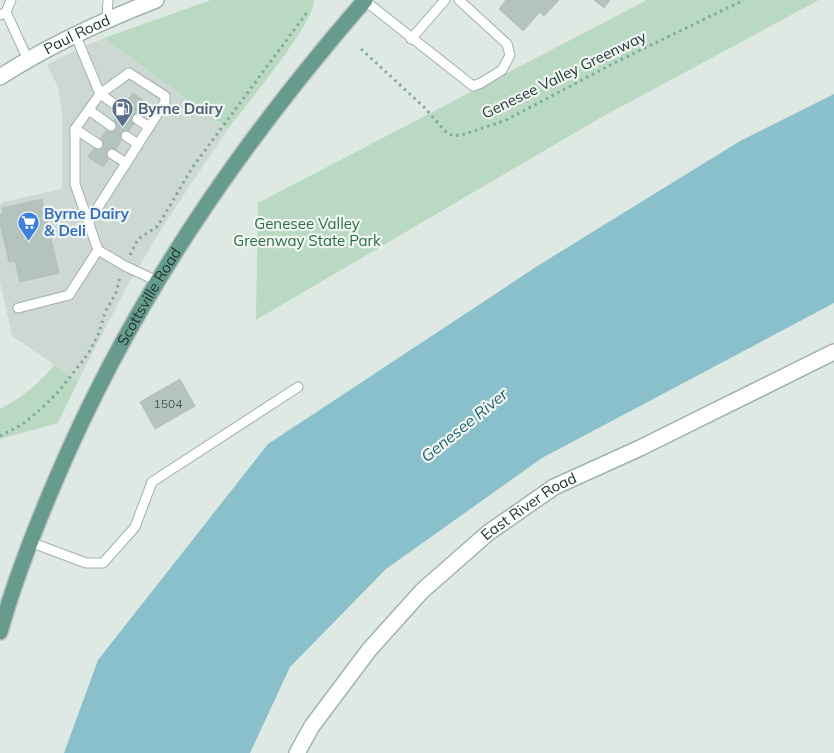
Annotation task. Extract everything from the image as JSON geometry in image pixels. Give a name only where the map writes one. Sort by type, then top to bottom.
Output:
[{"type":"main road","name":"Scottsville Road","points":[[0,632],[30,542],[72,442],[94,396],[157,281],[211,196],[264,122],[319,52],[364,0]]},
{"type":"street","name":"Paul Road","points":[[0,77],[75,34],[156,0]]},
{"type":"street","name":"East River Road","points":[[297,753],[312,726],[369,650],[422,591],[488,534],[554,487],[640,448],[834,352]]},
{"type":"lane","points":[[11,0],[3,14],[28,60]]},
{"type":"lane","points":[[107,20],[108,0]]},
{"type":"lane","points":[[364,0],[473,86],[502,70],[510,55],[507,44],[458,0]]},
{"type":"lane","points":[[411,38],[445,0]]},
{"type":"lane","points":[[75,34],[100,94],[123,110]]},
{"type":"lane","points":[[88,223],[165,102],[165,96],[129,73],[100,94],[75,128],[75,184],[88,223],[98,250],[125,266],[157,281]]},
{"type":"lane","points":[[89,110],[111,126]]},
{"type":"lane","points":[[137,119],[149,127]]},
{"type":"lane","points":[[75,128],[98,144]]},
{"type":"lane","points":[[126,136],[138,144]]},
{"type":"lane","points":[[112,154],[126,163]]},
{"type":"lane","points":[[18,308],[69,295],[98,250]]},
{"type":"lane","points":[[30,542],[86,563],[103,563],[135,528],[152,482],[298,388]]},
{"type":"path","name":"Genesee Valley Greenway","points":[[361,49],[424,106],[445,131],[453,136],[506,120],[618,61],[744,0]]},
{"type":"path","points":[[0,436],[23,424],[42,408],[59,391],[88,354],[99,333],[105,312],[116,293],[118,281],[138,239],[158,226],[192,168],[308,11]]},
{"type":"shaded area","points":[[104,38],[228,129],[165,223],[126,288],[78,381],[12,336],[0,282],[0,205],[3,202],[62,189],[62,112],[58,87],[47,65]]},
{"type":"green space","points":[[211,0],[314,0],[312,11],[292,45],[228,129],[104,38]]},
{"type":"green space","name":"Genesee Valley Greenway State Park","points":[[647,0],[819,0],[600,118],[256,320],[258,203]]},
{"type":"green space","points":[[54,365],[78,381],[58,423],[0,439],[0,409],[29,390]]},
{"type":"water","name":"Genesee River","points":[[834,94],[834,303],[542,458],[386,569],[290,667],[250,753],[64,753],[98,660],[268,444],[539,265],[740,141]]},
{"type":"building","points":[[506,0],[559,0],[544,16],[540,12],[523,31],[499,9]]},
{"type":"building","points":[[594,0],[610,0],[604,8]]},
{"type":"building","points":[[133,93],[148,104],[103,167],[88,157]]},
{"type":"building","name":"Byrne Dairy & Deli","points":[[42,199],[59,273],[20,282],[15,261],[9,262],[0,223],[0,215],[3,214],[2,208]]},
{"type":"building","points":[[180,379],[195,406],[155,429],[140,402]]},
{"type":"place","name":"Byrne Dairy","points":[[122,128]]},
{"type":"place","name":"Byrne Dairy & Deli","points":[[28,242]]}]
